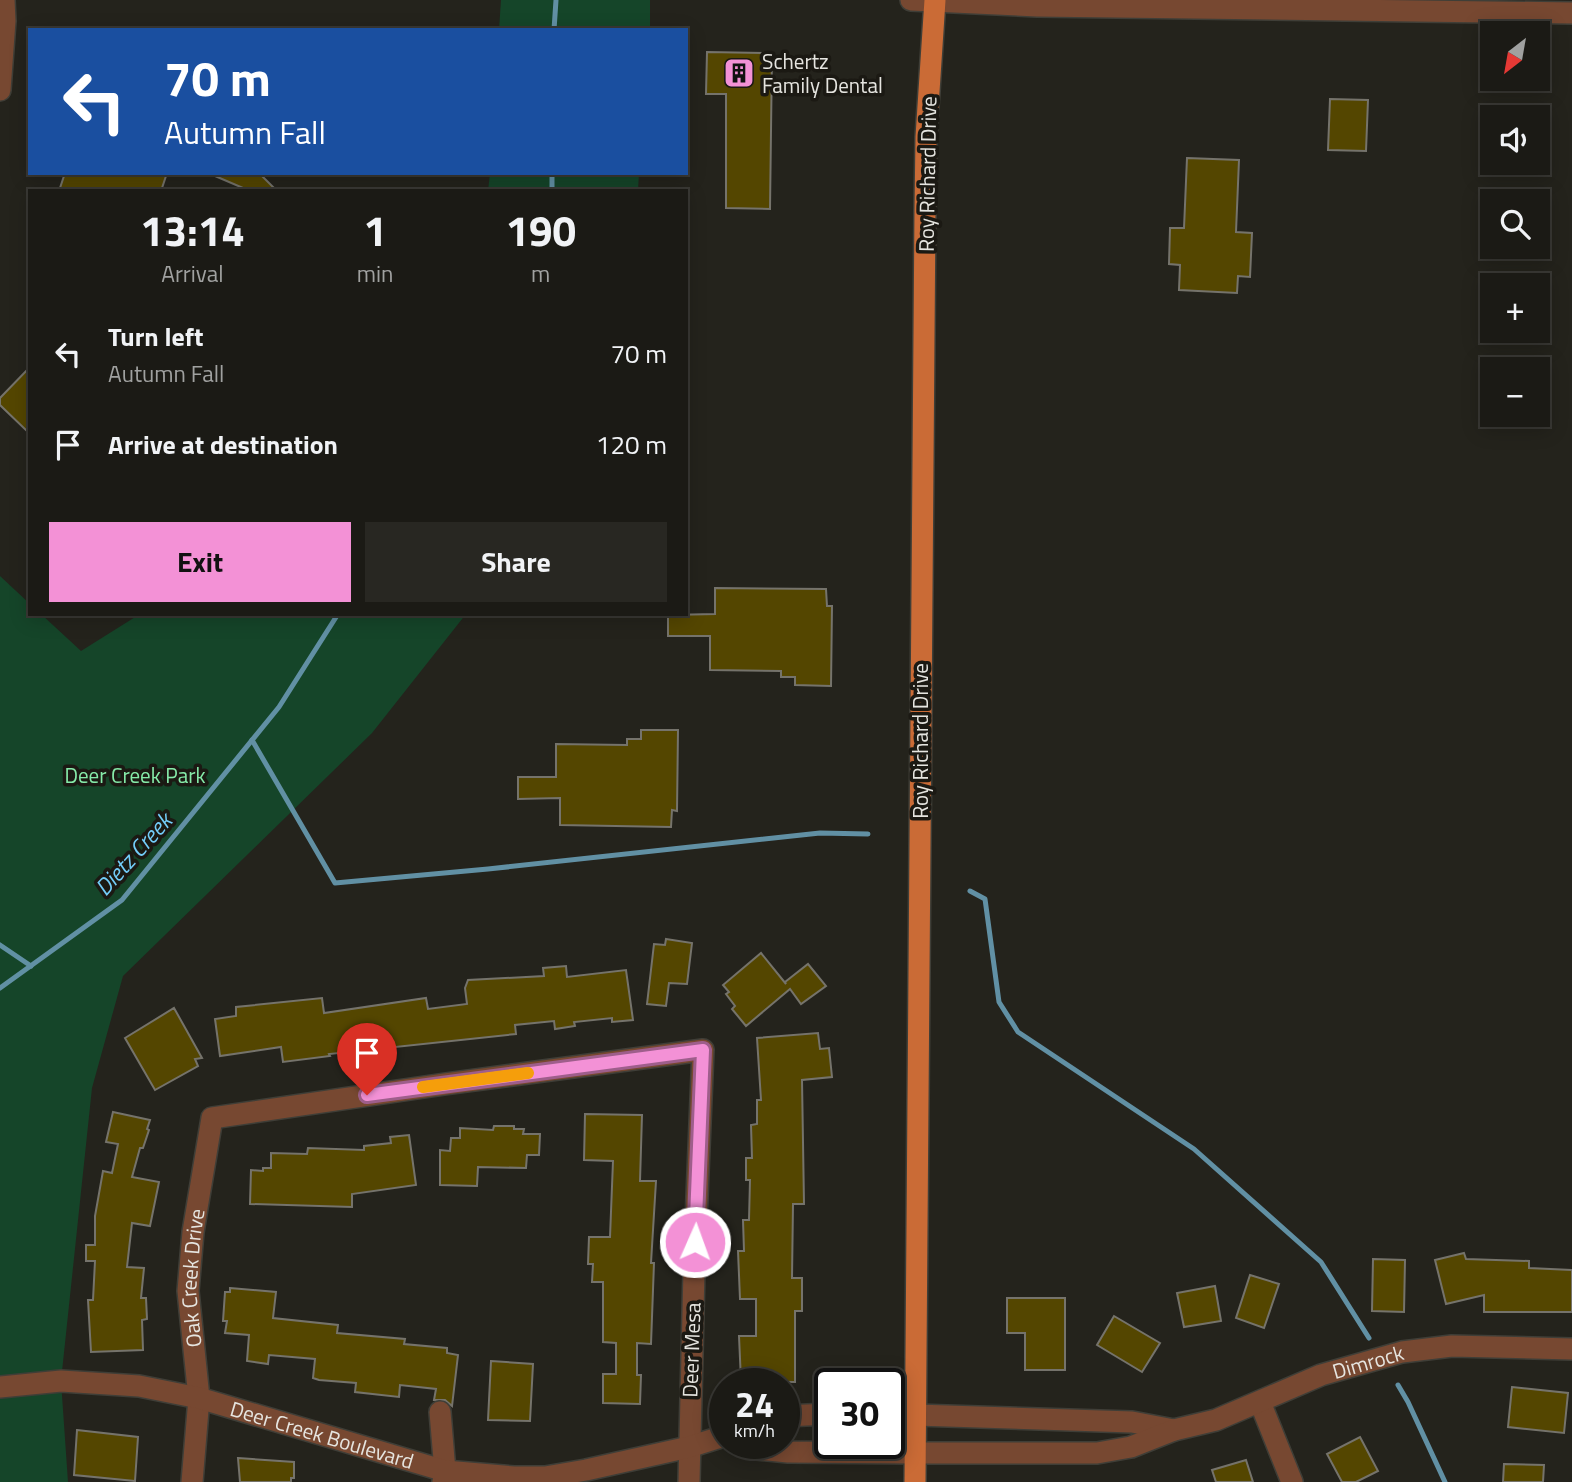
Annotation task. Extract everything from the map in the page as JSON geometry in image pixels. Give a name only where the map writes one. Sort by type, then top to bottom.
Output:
[{"type":"main road","name":"Roy Richard Drive","points":[[915,1482],[926,137],[935,1]]},
{"type":"street","points":[[0,90],[4,0]]},
{"type":"street","points":[[911,0],[1051,6],[1572,13]]},
{"type":"street","name":"Deer Mesa","points":[[212,1118],[703,1050],[689,1482]]},
{"type":"street","name":"Oak Creek Drive","points":[[192,1482],[199,1398],[188,1291],[192,1232],[212,1118]]},
{"type":"street","name":"Dimrock","points":[[915,1453],[1097,1453],[1131,1447],[1174,1430],[1216,1420],[1321,1375],[1402,1352],[1452,1346],[1572,1349]]},
{"type":"street","name":"Deer Creek Boulevard","points":[[0,1387],[61,1381],[139,1386],[199,1398],[444,1476],[545,1477],[709,1443]]},
{"type":"street","points":[[1260,1402],[1292,1482]]},
{"type":"street","points":[[440,1412],[444,1476]]},
{"type":"street","points":[[905,1415],[916,1415]]},
{"type":"street","name":"Dimrock","points":[[916,1415],[1132,1422],[1174,1430]]},
{"type":"street","name":"Deer Creek Boulevard","points":[[800,1452],[915,1453]]},
{"type":"green space","points":[[501,0],[650,0],[650,28],[499,28]]},
{"type":"green space","points":[[490,175],[639,175],[638,189],[488,189]]},
{"type":"green space","name":"Deer Creek Park","points":[[0,576],[28,602],[28,616],[43,616],[81,651],[137,616],[464,616],[372,733],[123,976],[92,1088],[61,1381],[68,1482],[0,1482]]},
{"type":"building","points":[[707,52],[772,53],[770,209],[726,208],[726,94],[706,94]]},
{"type":"building","points":[[1330,99],[1368,100],[1366,151],[1328,150]]},
{"type":"building","points":[[1187,158],[1239,160],[1236,232],[1252,233],[1250,277],[1238,276],[1237,293],[1179,290],[1180,265],[1169,264],[1170,228],[1184,228]]},
{"type":"building","points":[[64,175],[166,175],[162,189],[60,189]]},
{"type":"building","points":[[213,175],[261,175],[275,189],[245,189]]},
{"type":"building","points":[[28,369],[28,432],[0,405],[0,398]]},
{"type":"building","points":[[715,588],[826,589],[827,606],[832,606],[831,686],[795,685],[795,677],[781,677],[781,671],[710,670],[710,636],[668,636],[668,616],[715,614]]},
{"type":"building","points":[[641,730],[678,730],[677,811],[672,810],[671,827],[560,825],[560,798],[518,799],[518,777],[556,777],[556,744],[627,745],[627,739],[641,739]]},
{"type":"building","points":[[666,939],[692,943],[687,984],[669,983],[666,1006],[647,1004],[654,944],[665,945]]},
{"type":"building","points":[[761,953],[786,984],[785,982],[808,964],[826,986],[801,1004],[790,989],[746,1026],[732,1009],[735,1006],[723,985]]},
{"type":"building","points":[[566,966],[567,977],[626,970],[633,1020],[612,1022],[612,1018],[574,1022],[575,1026],[555,1029],[554,1021],[515,1025],[516,1034],[329,1054],[330,1056],[283,1062],[281,1047],[220,1056],[215,1019],[236,1016],[236,1007],[322,998],[324,1013],[426,998],[428,1009],[467,1004],[465,988],[468,980],[544,976],[543,968]]},
{"type":"building","points":[[174,1008],[202,1058],[195,1059],[198,1066],[155,1090],[125,1038]]},
{"type":"building","points":[[818,1033],[820,1049],[829,1048],[832,1077],[802,1080],[804,1204],[793,1204],[792,1278],[802,1278],[802,1311],[795,1311],[795,1368],[740,1368],[739,1336],[756,1336],[756,1299],[740,1299],[738,1251],[744,1251],[743,1220],[749,1220],[750,1180],[746,1180],[746,1158],[752,1158],[751,1125],[757,1124],[757,1100],[761,1100],[757,1038]]},
{"type":"building","points":[[113,1112],[150,1120],[132,1177],[159,1182],[150,1226],[132,1223],[127,1267],[144,1268],[141,1298],[146,1298],[147,1319],[142,1320],[143,1350],[91,1352],[88,1300],[93,1300],[95,1261],[86,1261],[86,1245],[95,1245],[95,1216],[103,1171],[112,1173],[118,1144],[106,1142]]},
{"type":"building","points":[[585,1114],[642,1115],[640,1181],[656,1181],[651,1263],[654,1263],[651,1344],[637,1343],[637,1375],[641,1375],[640,1404],[603,1403],[603,1374],[616,1374],[616,1343],[603,1342],[603,1282],[592,1282],[593,1264],[588,1264],[589,1237],[610,1237],[613,1161],[584,1160]]},
{"type":"building","points":[[494,1126],[514,1126],[514,1129],[524,1129],[523,1134],[540,1134],[539,1155],[527,1155],[526,1168],[478,1167],[477,1186],[440,1185],[440,1150],[450,1151],[451,1138],[460,1138],[460,1128],[493,1130]]},
{"type":"building","points":[[409,1135],[416,1185],[352,1194],[352,1207],[250,1204],[251,1170],[263,1171],[263,1168],[271,1168],[271,1153],[307,1154],[308,1148],[364,1150],[364,1146],[391,1143],[390,1137]]},
{"type":"building","points":[[1464,1253],[1466,1259],[1529,1261],[1529,1268],[1572,1270],[1572,1312],[1484,1312],[1484,1295],[1446,1304],[1435,1260]]},
{"type":"building","points":[[1373,1259],[1405,1260],[1404,1312],[1372,1311]]},
{"type":"building","points":[[1250,1275],[1279,1284],[1264,1328],[1236,1318]]},
{"type":"building","points":[[1215,1286],[1221,1321],[1184,1327],[1177,1293]]},
{"type":"building","points":[[230,1288],[276,1292],[273,1318],[338,1325],[337,1333],[405,1339],[404,1344],[447,1348],[447,1353],[458,1355],[452,1406],[445,1400],[434,1400],[436,1389],[400,1385],[399,1397],[355,1392],[356,1383],[313,1378],[315,1359],[269,1355],[268,1364],[247,1361],[249,1335],[225,1333],[225,1292],[230,1292]]},
{"type":"building","points":[[1007,1298],[1065,1298],[1065,1370],[1025,1370],[1025,1333],[1007,1333]]},
{"type":"building","points":[[1114,1316],[1160,1343],[1142,1372],[1097,1345]]},
{"type":"building","points":[[491,1361],[533,1364],[530,1421],[488,1420]]},
{"type":"building","points":[[1512,1387],[1568,1393],[1564,1433],[1508,1427]]},
{"type":"building","points":[[77,1430],[138,1437],[135,1481],[74,1475]]},
{"type":"building","points":[[1360,1437],[1378,1471],[1356,1482],[1342,1482],[1327,1454]]},
{"type":"building","points":[[238,1458],[294,1462],[294,1478],[291,1478],[291,1482],[240,1482]]},
{"type":"building","points":[[1246,1460],[1253,1482],[1216,1482],[1212,1470]]},
{"type":"building","points":[[1504,1464],[1544,1465],[1543,1482],[1503,1482]]},
{"type":"waterway","name":"Dietz Creek","points":[[554,28],[556,0]]},
{"type":"waterway","name":"Dietz Creek","points":[[552,175],[552,189]]},
{"type":"waterway","name":"Dietz Creek","points":[[0,988],[122,900],[279,707],[337,616]]},
{"type":"waterway","points":[[252,740],[335,883],[820,833],[868,834]]},
{"type":"waterway","points":[[970,891],[985,899],[999,1002],[1018,1032],[1194,1149],[1321,1262],[1369,1338]]},
{"type":"waterway","points":[[0,945],[31,966]]},
{"type":"waterway","points":[[1398,1385],[1445,1482]]},
{"type":"slow traffic","points":[[423,1087],[528,1073]]},
{"type":"place","name":"Schertz Family Dental","points":[[739,73]]},
{"type":"route","points":[[367,1095],[703,1050],[695,1242]]}]
